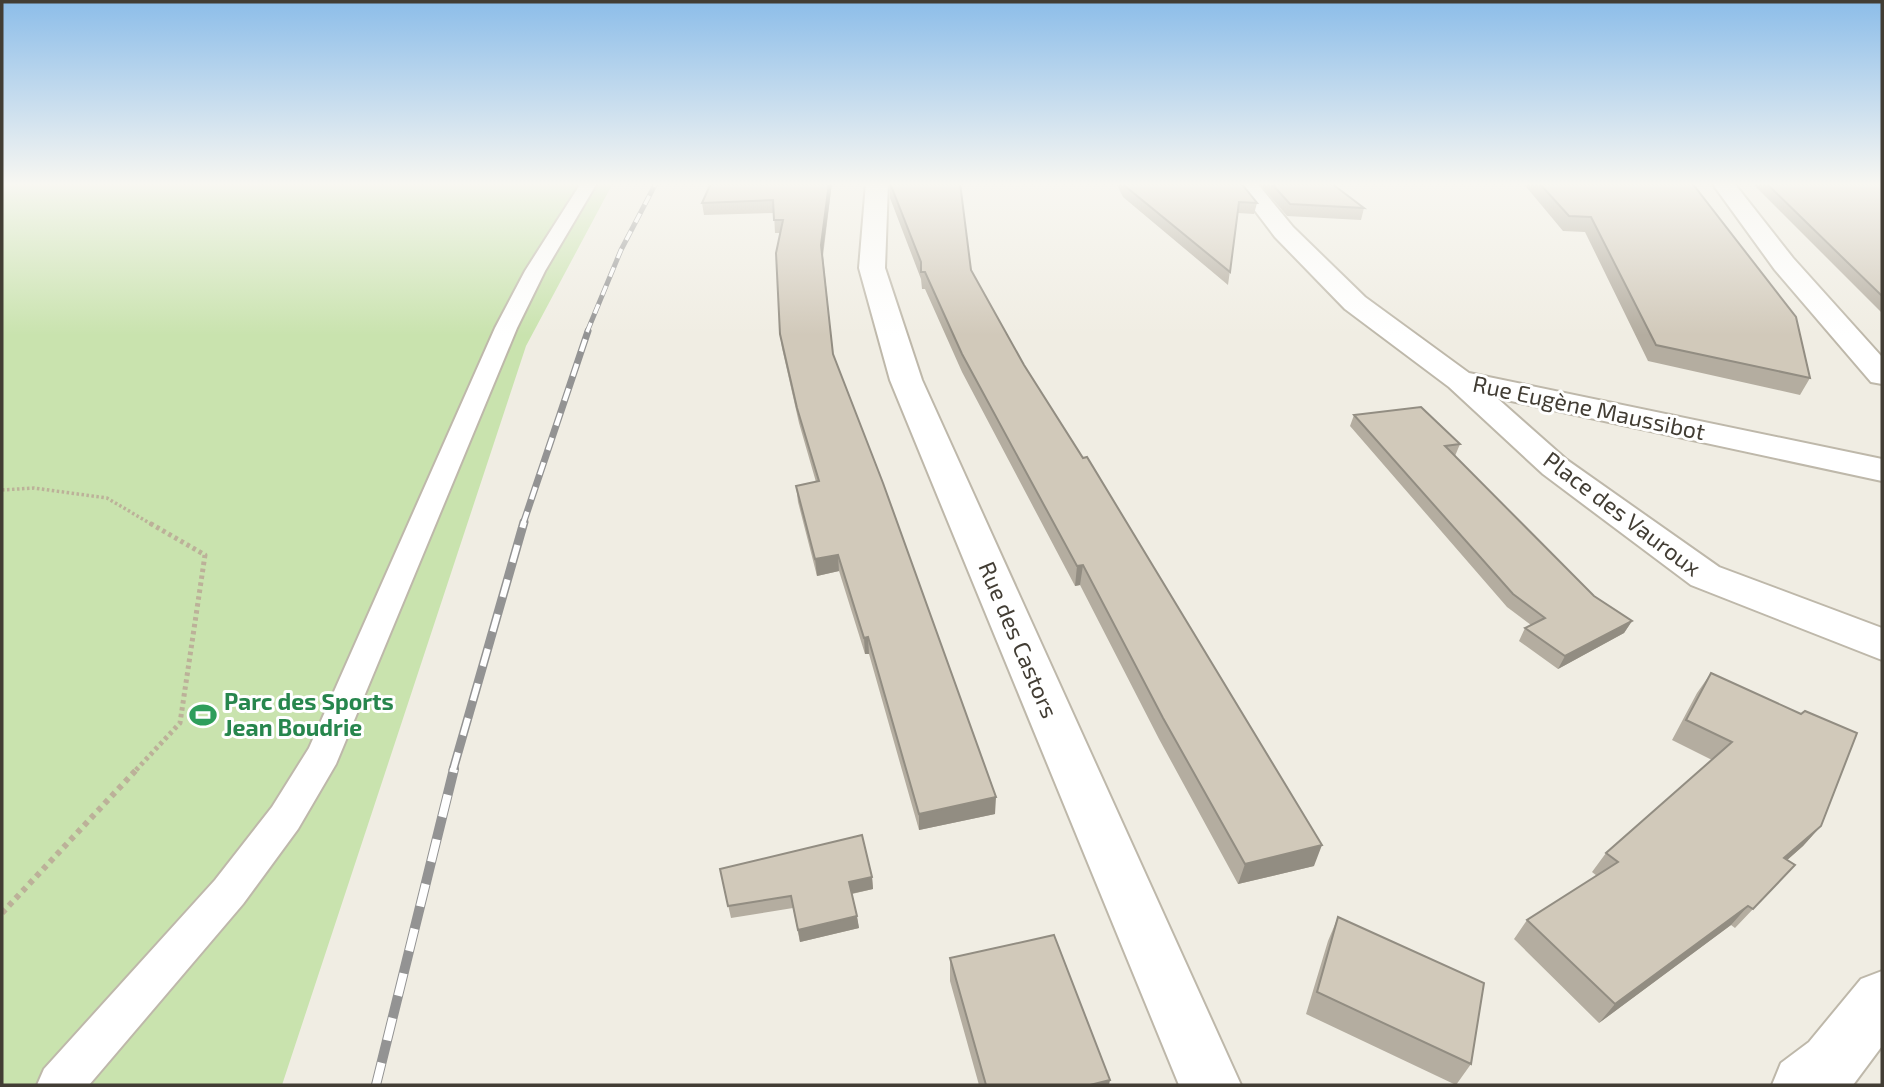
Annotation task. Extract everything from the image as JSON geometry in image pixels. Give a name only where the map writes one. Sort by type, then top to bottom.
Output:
[{"type":"street","name":"Rue des Castors","points":[[874,234],[872,268],[906,380],[1210,1085]]},
{"type":"street","name":"Rue Eugène Maussibot","points":[[1286,234],[1355,303],[1459,380],[1882,470]]},
{"type":"street","points":[[1761,234],[1784,264],[1882,374]]},
{"type":"street","name":"Place des Vauroux","points":[[1459,380],[1555,467],[1705,576],[1882,646]]},
{"type":"street","points":[[1802,1085],[1832,1064],[1882,999]]},
{"type":"lane","points":[[60,1085],[229,892],[285,818],[324,754],[506,328],[557,234]]},
{"type":"path","points":[[2,490],[34,488],[107,498],[205,555],[180,723],[2,912]]},
{"type":"green space","name":"Parc des Sports Jean Boudrie","points":[[2,234],[586,234],[526,346],[282,1085],[2,1085]]},
{"type":"building","points":[[780,234],[822,234],[821,245],[833,354],[883,483],[996,797],[919,814],[868,637],[864,638],[838,555],[815,559],[796,486],[819,481],[797,408],[780,334],[776,253]]},
{"type":"building","points":[[910,234],[966,234],[971,270],[1024,365],[1083,458],[1087,457],[1322,845],[1245,864],[1163,718],[1083,565],[1077,566],[962,354],[925,272],[921,272],[921,262]]},
{"type":"building","points":[[1183,234],[1235,234],[1230,272]]},
{"type":"building","points":[[1599,234],[1731,234],[1796,317],[1810,378],[1656,345]]},
{"type":"building","points":[[1818,234],[1882,234],[1882,296]]},
{"type":"building","points":[[1421,407],[1460,444],[1445,446],[1594,596],[1632,621],[1565,656],[1525,628],[1545,618],[1513,594],[1354,415]]},
{"type":"building","points":[[1711,673],[1801,714],[1805,711],[1857,733],[1821,826],[1784,858],[1795,865],[1753,909],[1748,906],[1615,1004],[1527,920],[1618,862],[1606,853],[1732,742],[1686,720]]},
{"type":"building","points":[[862,835],[872,877],[849,882],[857,916],[798,930],[791,896],[728,906],[720,869]]},
{"type":"building","points":[[1338,917],[1484,983],[1471,1064],[1317,992]]},
{"type":"building","points":[[1054,935],[1110,1080],[1090,1085],[986,1085],[950,958]]},
{"type":"railway","points":[[587,332],[630,234]]},
{"type":"railway","points":[[523,524],[588,331]]},
{"type":"railway","points":[[453,770],[524,522]]},
{"type":"railway","points":[[376,1085],[454,769]]},
{"type":"place","name":"Parc des Sports Jean Boudrie","points":[[203,715]]}]
